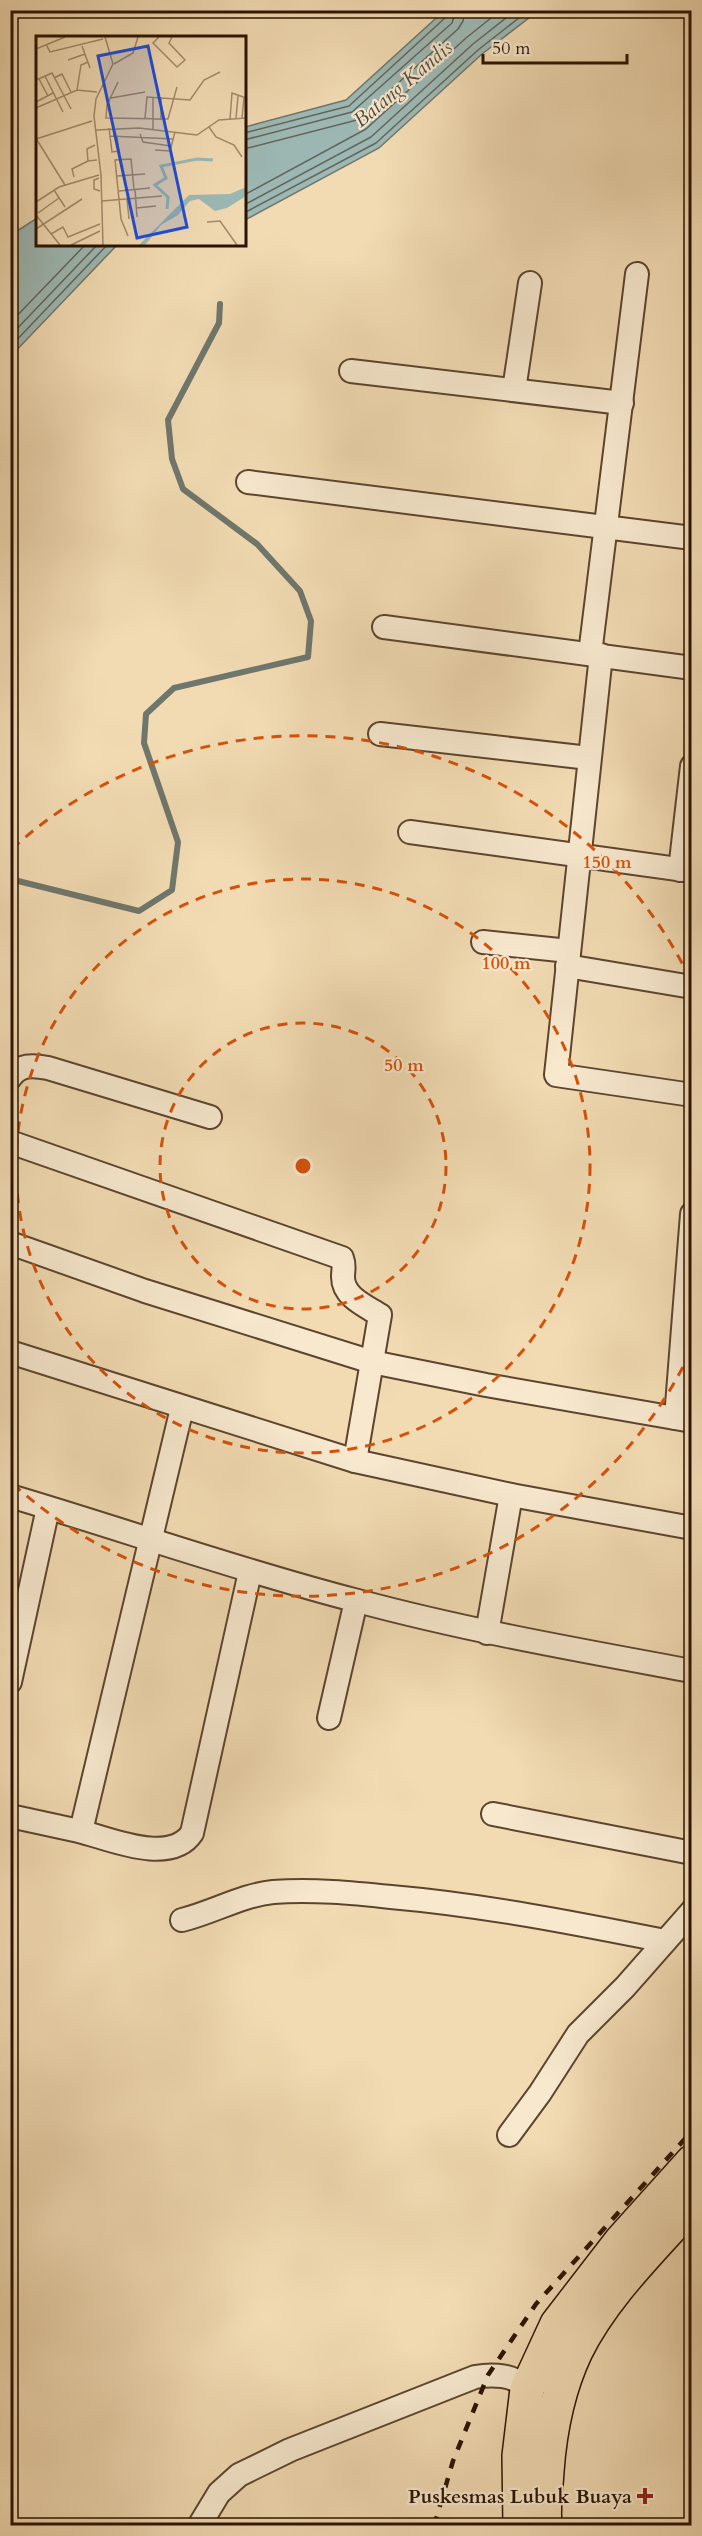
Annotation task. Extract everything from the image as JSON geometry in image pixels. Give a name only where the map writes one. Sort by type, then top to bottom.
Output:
[{"type":"highway","points":[[520,2526],[519,2456],[527,2389],[557,2324],[621,2241],[692,2162]]},
{"type":"highway","points":[[545,2526],[549,2439],[561,2388],[576,2351],[593,2321],[628,2276],[692,2204]]},
{"type":"street","points":[[637,274],[604,529],[590,759],[556,1075],[692,1095]]},
{"type":"street","points":[[514,390],[530,283]]},
{"type":"street","points":[[351,371],[622,403]]},
{"type":"street","points":[[248,482],[604,529],[692,538]]},
{"type":"street","points":[[384,627],[692,668]]},
{"type":"street","points":[[380,734],[590,759]]},
{"type":"street","points":[[410,832],[686,870],[692,766]]},
{"type":"street","points":[[483,942],[692,987]]},
{"type":"street","points":[[10,1078],[16,1070],[28,1066],[48,1068],[210,1117]]},
{"type":"street","points":[[10,1142],[342,1258],[345,1266],[343,1277],[345,1288],[351,1296],[380,1315],[355,1461]]},
{"type":"street","points":[[10,1243],[145,1291],[372,1362],[684,1420],[692,1214]]},
{"type":"street","points":[[10,1352],[355,1461],[511,1495],[692,1528]]},
{"type":"street","points":[[81,1832],[182,1408]]},
{"type":"street","points":[[487,1633],[511,1495]]},
{"type":"street","points":[[10,1496],[250,1572],[356,1601],[487,1633],[692,1671]]},
{"type":"street","points":[[10,1682],[48,1508]]},
{"type":"street","points":[[10,1816],[133,1846],[170,1847],[186,1841],[192,1833],[250,1572]]},
{"type":"street","points":[[329,1718],[356,1601]]},
{"type":"street","points":[[494,1814],[692,1853]]},
{"type":"street","points":[[182,1920],[209,1913],[244,1897],[273,1892],[326,1892],[448,1902],[682,1929]]},
{"type":"street","points":[[509,2135],[540,2093],[578,2034],[682,1929]]},
{"type":"street","points":[[199,2526],[227,2484],[239,2475],[290,2450],[475,2377],[488,2375],[507,2378],[521,2382],[527,2389]]},
{"type":"water","name":"Batang Kandis","points":[[445,10],[538,11],[482,54],[379,148],[246,219],[246,127],[346,100]]},
{"type":"water","points":[[36,219],[36,246],[116,246],[11,356],[11,235]]},
{"type":"waterway","points":[[10,879],[139,911],[172,890],[178,842],[144,743],[146,714],[174,688],[308,657],[311,621],[300,591],[257,544],[183,489],[172,459],[168,420],[219,323],[220,304]]},
{"type":"railway","points":[[434,2526],[453,2461],[488,2375],[536,2304],[692,2131]]},
{"type":"place","name":"Puskesmas Lubuk Buaya","points":[[645,2496]]}]
